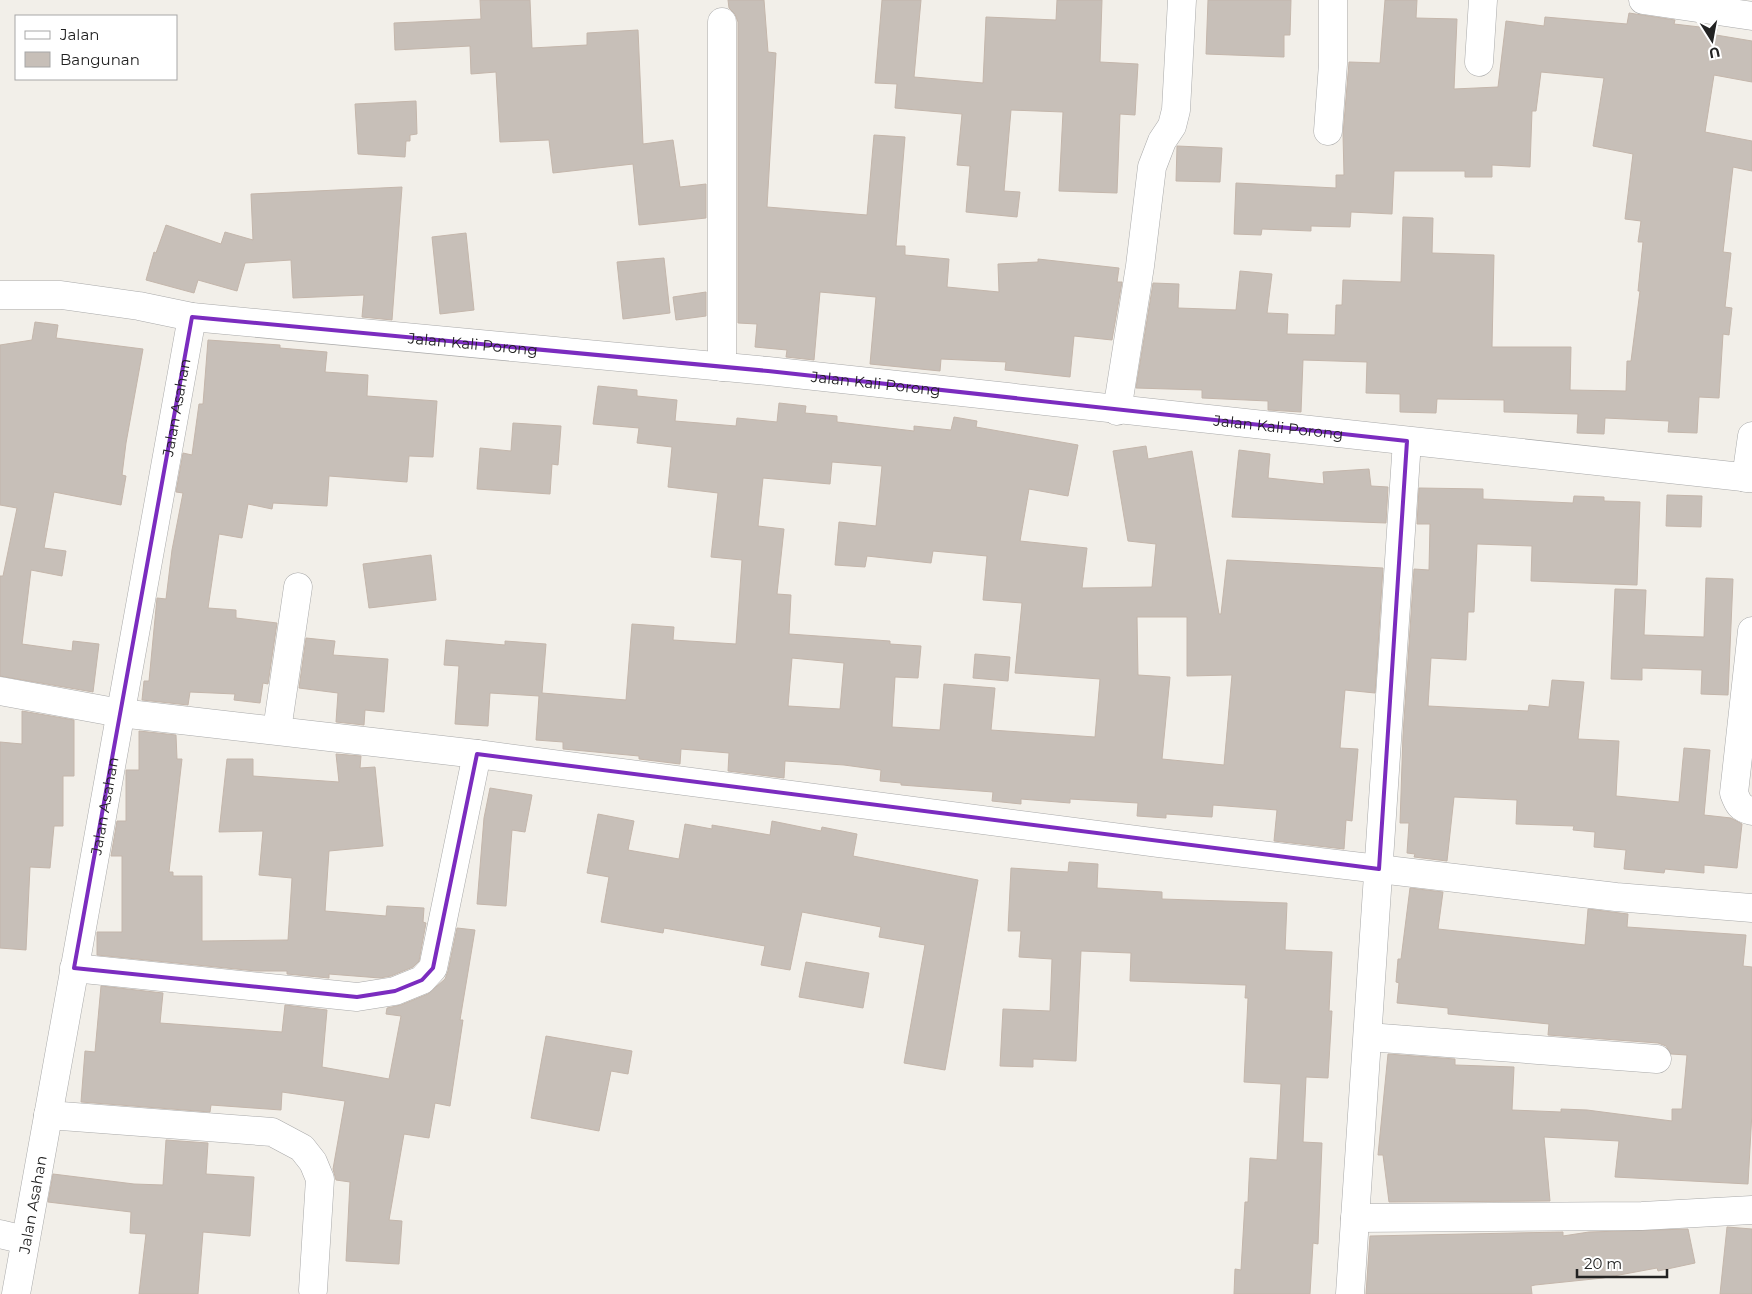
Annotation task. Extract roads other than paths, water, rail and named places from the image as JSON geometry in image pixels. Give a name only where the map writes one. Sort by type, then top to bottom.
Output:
[{"type":"street","points":[[1117,411],[1140,266],[1152,167],[1162,141],[1172,126],[1176,110],[1182,0]]},
{"type":"street","points":[[1328,131],[1333,64],[1333,0]]},
{"type":"street","points":[[1479,62],[1483,0]]},
{"type":"street","points":[[1643,0],[1752,16]]},
{"type":"street","points":[[722,22],[722,367]]},
{"type":"street","name":"Jalan Kali Porong","points":[[0,295],[61,295],[139,306],[192,317],[722,367],[1749,478]]},
{"type":"street","name":"Jalan Asahan","points":[[16,1294],[13,1237],[48,1115],[192,317]]},
{"type":"street","points":[[1749,478],[1752,436]]},
{"type":"street","points":[[1350,1294],[1407,441]]},
{"type":"street","points":[[277,730],[298,587]]},
{"type":"street","points":[[1752,631],[1734,793],[1738,804],[1743,809],[1752,811]]},
{"type":"street","points":[[0,691],[120,713],[477,754],[847,804],[1616,897],[1752,908]]},
{"type":"street","points":[[74,968],[357,997],[395,991],[422,980],[432,968],[477,754]]},
{"type":"street","points":[[1368,1037],[1657,1059]]},
{"type":"street","points":[[48,1115],[272,1132],[302,1148],[313,1162],[320,1179],[313,1290]]},
{"type":"street","points":[[1355,1218],[1642,1216],[1752,1210]]}]
